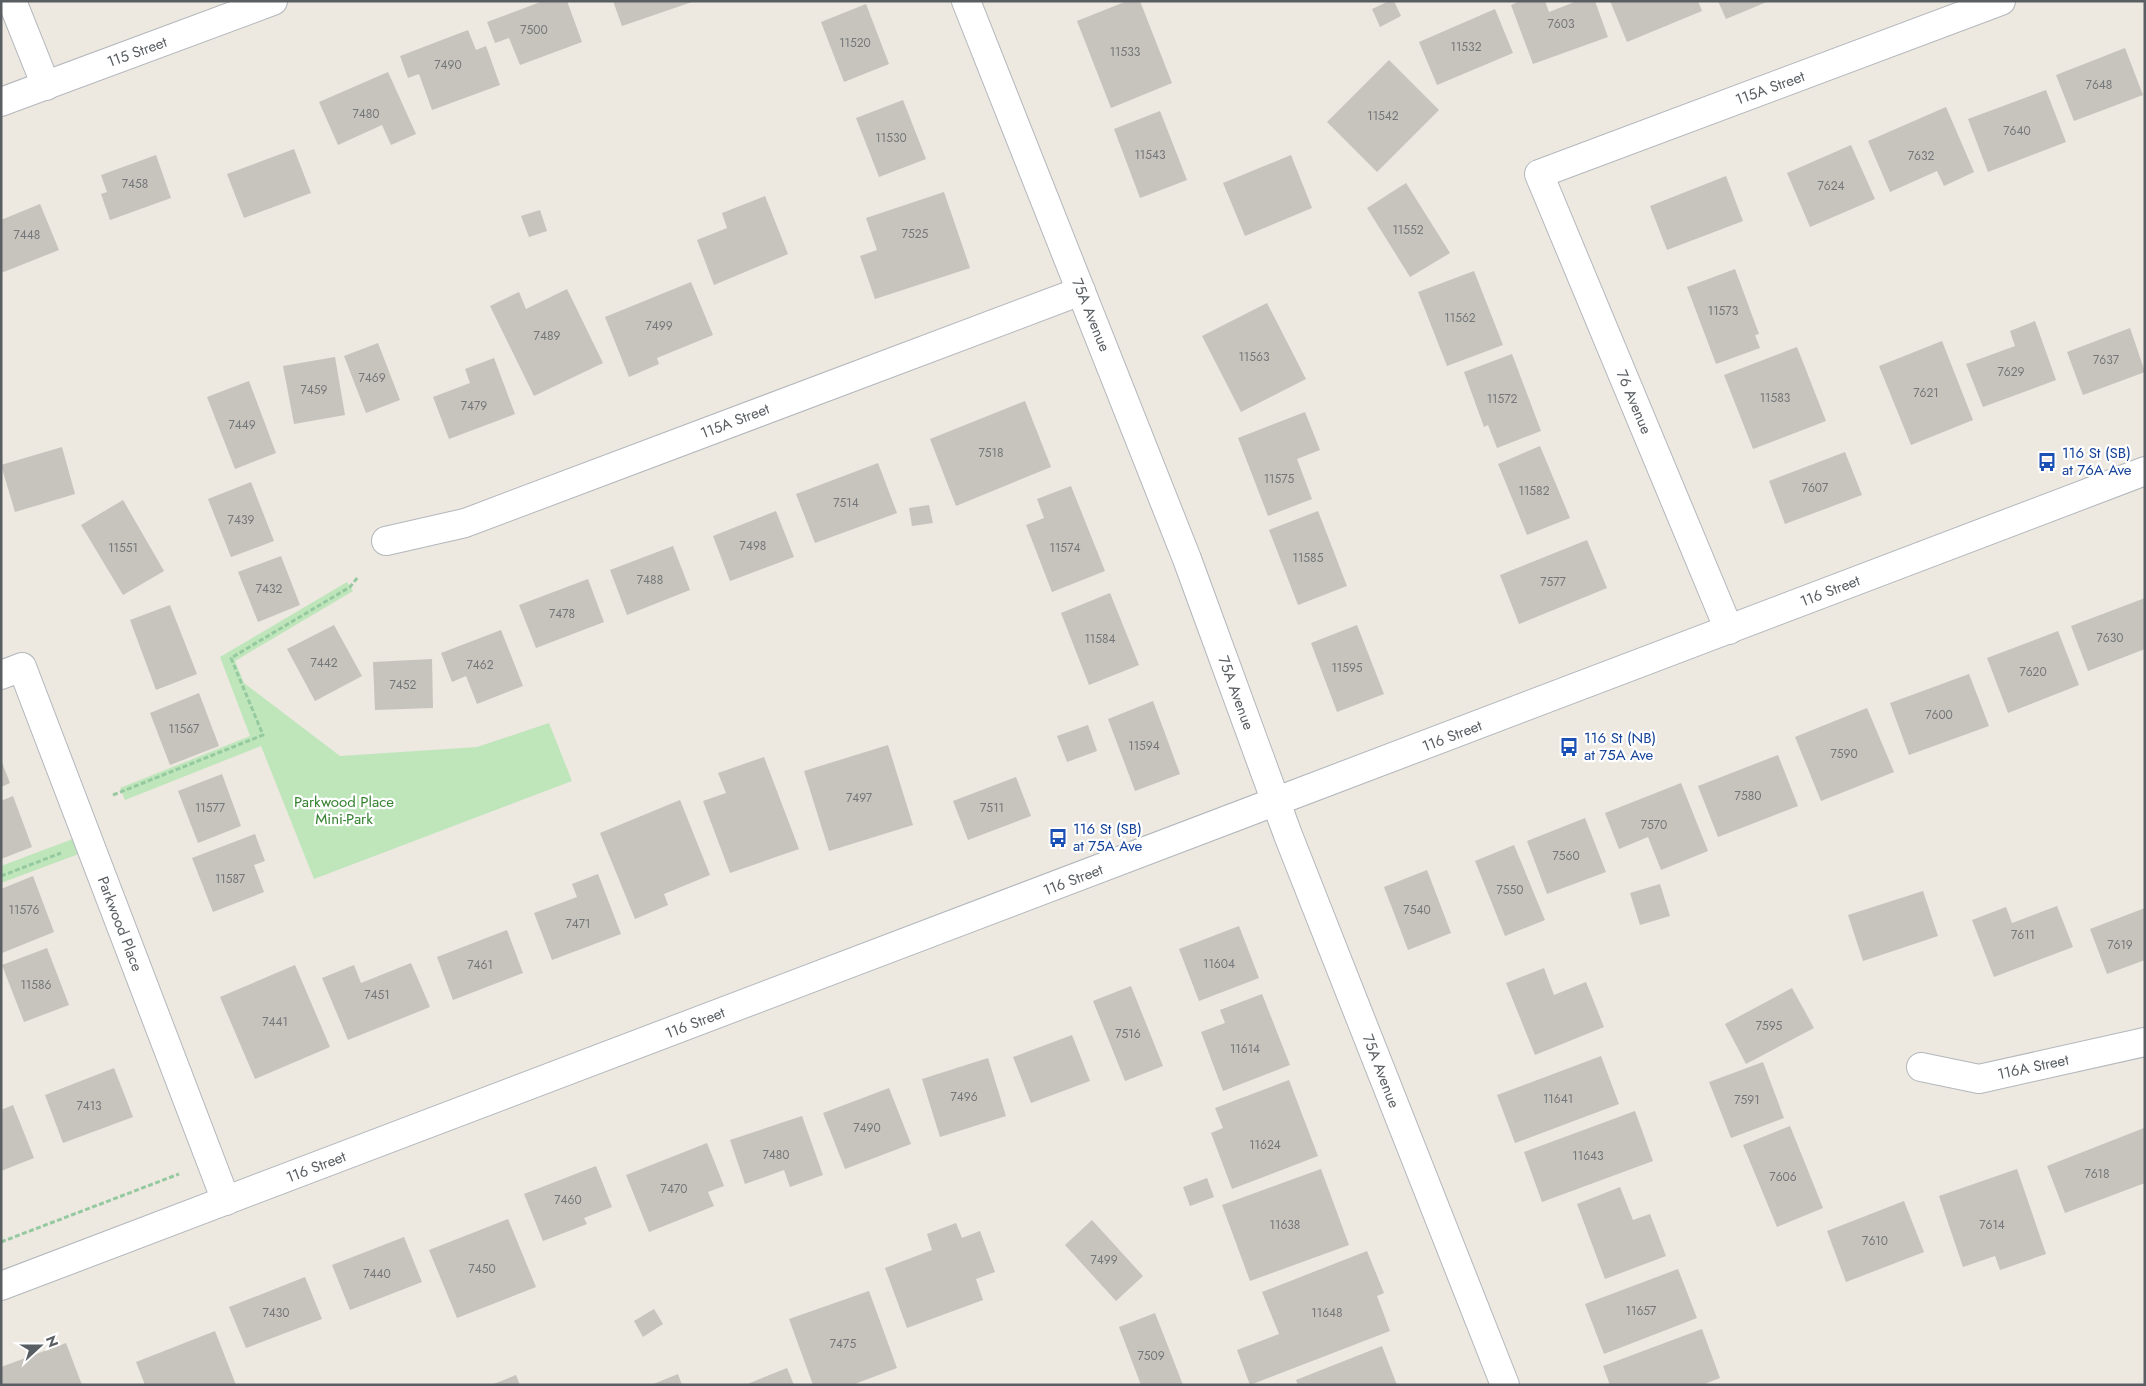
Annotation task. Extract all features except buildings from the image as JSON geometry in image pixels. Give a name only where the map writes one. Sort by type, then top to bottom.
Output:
[{"type":"street","points":[[12,1],[46,86]]},
{"type":"street","name":"115 Street","points":[[1,102],[273,1]]},
{"type":"street","name":"75A Avenue","points":[[966,1],[1187,559],[1276,803],[1505,1385]]},
{"type":"street","name":"115A Street","points":[[1540,174],[2001,1]]},
{"type":"street","name":"76 Avenue","points":[[1540,174],[1729,630]]},
{"type":"street","name":"115A Street","points":[[386,541],[465,523],[1081,291]]},
{"type":"street","name":"116 Street","points":[[1,1286],[1276,803],[2145,471]]},
{"type":"street","name":"Parkwood Place","points":[[1,675],[22,667],[226,1201]]},
{"type":"street","name":"116A Street","points":[[1922,1067],[1979,1079],[2145,1042]]},
{"type":"path","points":[[113,795],[263,735],[230,658],[350,587],[358,576]]},
{"type":"path","points":[[1,876],[68,850]]},
{"type":"path","points":[[1,1242],[179,1174]]},
{"type":"green space","name":"Parkwood Place Mini-Park","points":[[347,582],[353,591],[235,661],[244,683],[340,756],[477,747],[549,723],[572,781],[314,879],[261,746],[125,800],[120,788],[250,736],[220,657]]},
{"type":"green space","points":[[78,837],[84,852],[1,883],[1,866]]},
{"type":"place","name":"116 St (SB) at 76A Ave","points":[[2047,462]]},
{"type":"place","name":"116 St (NB) at 75A Ave","points":[[1569,747]]},
{"type":"place","name":"116 St (SB) at 75A Ave","points":[[1058,838]]}]
